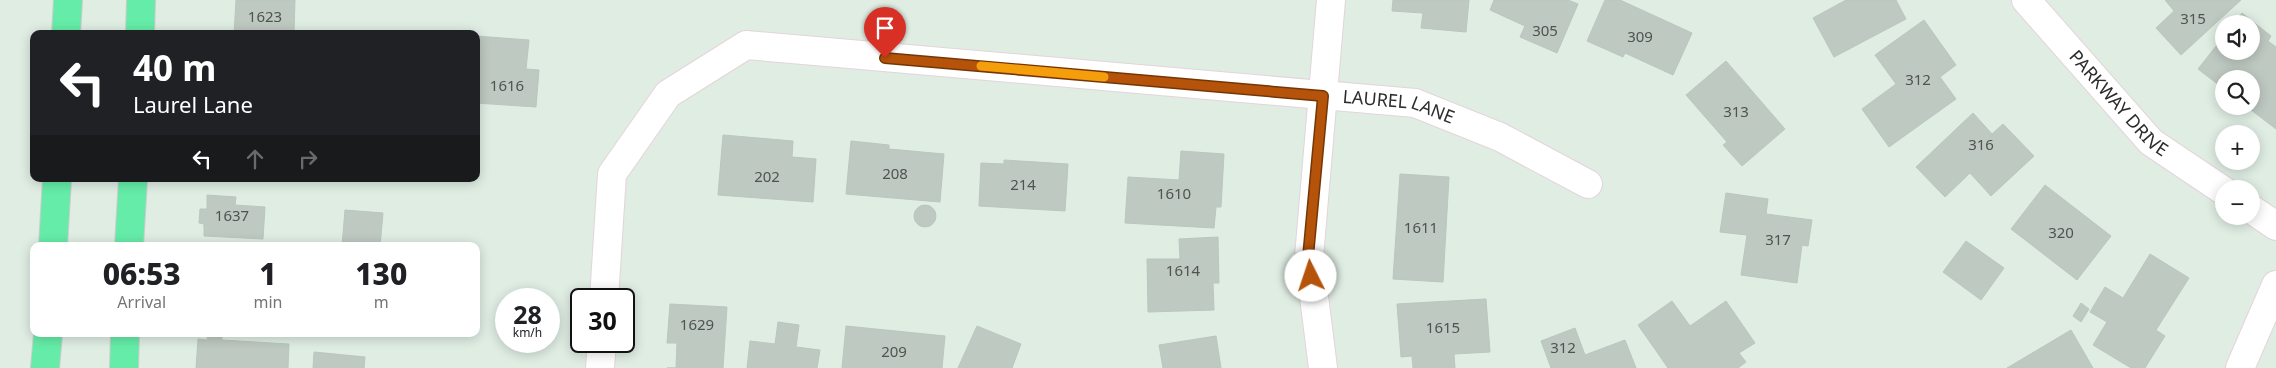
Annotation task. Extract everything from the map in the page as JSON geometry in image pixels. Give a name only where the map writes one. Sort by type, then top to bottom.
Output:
[{"type":"main road","points":[[66,30],[68,0]]},
{"type":"main road","points":[[140,30],[141,0]]},
{"type":"main road","points":[[53,242],[57,182]]},
{"type":"main road","points":[[130,242],[133,182]]},
{"type":"main road","points":[[46,368],[48,337]]},
{"type":"main road","points":[[124,368],[125,337]]},
{"type":"street","points":[[1323,368],[1308,257],[1331,0]]},
{"type":"street","name":"PARKWAY DRIVE","points":[[2026,0],[2150,142],[2215,185]]},
{"type":"street","name":"LAUREL LANE","points":[[605,288],[612,174],[668,94],[746,45],[1416,103],[1500,137],[1588,184]]},
{"type":"street","points":[[2260,215],[2276,226]]},
{"type":"street","points":[[2240,368],[2276,285]]},
{"type":"street","points":[[600,368],[601,353]]},
{"type":"building","points":[[236,0],[295,0],[294,30],[234,30]]},
{"type":"building","points":[[1393,0],[1469,0],[1466,32],[1421,28],[1423,13],[1392,11]]},
{"type":"building","points":[[1494,0],[1568,0],[1578,4],[1557,53],[1520,37],[1525,26],[1490,10]]},
{"type":"building","points":[[1605,0],[1620,0],[1692,33],[1673,75],[1625,53],[1623,57],[1587,41]]},
{"type":"building","points":[[1846,0],[1896,0],[1906,19],[1834,57],[1813,18]]},
{"type":"building","points":[[2165,0],[2241,0],[2225,15],[2215,15],[2215,24],[2181,55],[2156,28],[2174,11]]},
{"type":"building","points":[[1924,20],[1956,65],[1940,77],[1956,99],[1889,147],[1862,109],[1896,84],[1875,55]]},
{"type":"building","points":[[2260,27],[2271,36],[2268,41],[2276,47],[2276,129],[2258,115],[2260,115],[2260,70],[2215,70],[2215,82],[2198,69],[2215,47],[2215,60],[2260,60]]},
{"type":"building","points":[[480,36],[529,40],[526,69],[539,70],[536,107],[480,103]]},
{"type":"building","points":[[1726,61],[1785,129],[1742,166],[1723,145],[1727,142],[1686,95]]},
{"type":"building","points":[[1973,113],[1992,134],[2003,124],[2034,156],[1991,196],[1970,173],[1945,197],[1916,167]]},
{"type":"building","points":[[723,135],[793,141],[792,157],[816,159],[813,202],[718,195]]},
{"type":"building","points":[[851,141],[889,145],[889,149],[944,154],[940,202],[846,194]]},
{"type":"building","points":[[1181,151],[1224,154],[1221,207],[1216,207],[1214,228],[1125,223],[1128,177],[1179,180]]},
{"type":"building","points":[[1004,160],[1068,164],[1065,211],[979,206],[981,163],[1004,164]]},
{"type":"building","points":[[1400,174],[1449,177],[1443,282],[1393,279]]},
{"type":"building","points":[[2045,185],[2111,236],[2077,280],[2011,229]]},
{"type":"building","points":[[1726,193],[1768,199],[1766,214],[1812,220],[1808,246],[1802,245],[1797,283],[1741,275],[1747,235],[1720,232]]},
{"type":"building","points":[[207,195],[236,197],[235,205],[265,207],[263,239],[204,236],[204,224],[199,223],[200,209],[207,209]]},
{"type":"building","points":[[925,205],[933,208],[936,216],[933,224],[925,227],[917,224],[914,216],[917,208]]},
{"type":"building","points":[[345,210],[383,213],[380,242],[342,242]]},
{"type":"building","points":[[1218,237],[1219,283],[1213,283],[1214,310],[1148,312],[1147,259],[1180,259],[1179,239]]},
{"type":"building","points":[[1966,241],[2004,268],[1981,300],[1943,272]]},
{"type":"building","points":[[2150,254],[2189,278],[2156,330],[2165,336],[2145,368],[2131,368],[2093,345],[2107,322],[2090,312],[2105,287],[2123,298]]},
{"type":"building","points":[[1486,299],[1490,352],[1454,354],[1455,368],[1413,368],[1412,356],[1401,357],[1397,304]]},
{"type":"building","points":[[1672,301],[1690,326],[1726,301],[1755,343],[1739,353],[1746,362],[1738,368],[1668,368],[1638,325]]},
{"type":"building","points":[[2081,303],[2089,309],[2081,322],[2073,316]]},
{"type":"building","points":[[670,304],[727,307],[723,368],[676,368],[677,343],[667,343]]},
{"type":"building","points":[[778,322],[799,325],[796,347],[820,350],[817,368],[747,368],[750,341],[775,344]]},
{"type":"building","points":[[846,326],[945,336],[942,368],[842,368]]},
{"type":"building","points":[[977,326],[1021,344],[1012,368],[958,368]]},
{"type":"building","points":[[1575,328],[1585,355],[1625,340],[1636,368],[1551,368],[1541,341]]},
{"type":"building","points":[[2071,330],[2093,368],[2007,368]]},
{"type":"building","points":[[1216,336],[1221,368],[1163,368],[1159,345]]},
{"type":"building","points":[[208,337],[222,337],[222,340],[289,344],[288,368],[196,368],[198,339],[207,340]]},
{"type":"building","points":[[314,352],[365,357],[364,368],[313,368]]},
{"type":"slow traffic","points":[[981,66],[1104,77]]},
{"type":"route","points":[[885,58],[1323,96],[1308,257],[1311,276]]}]
